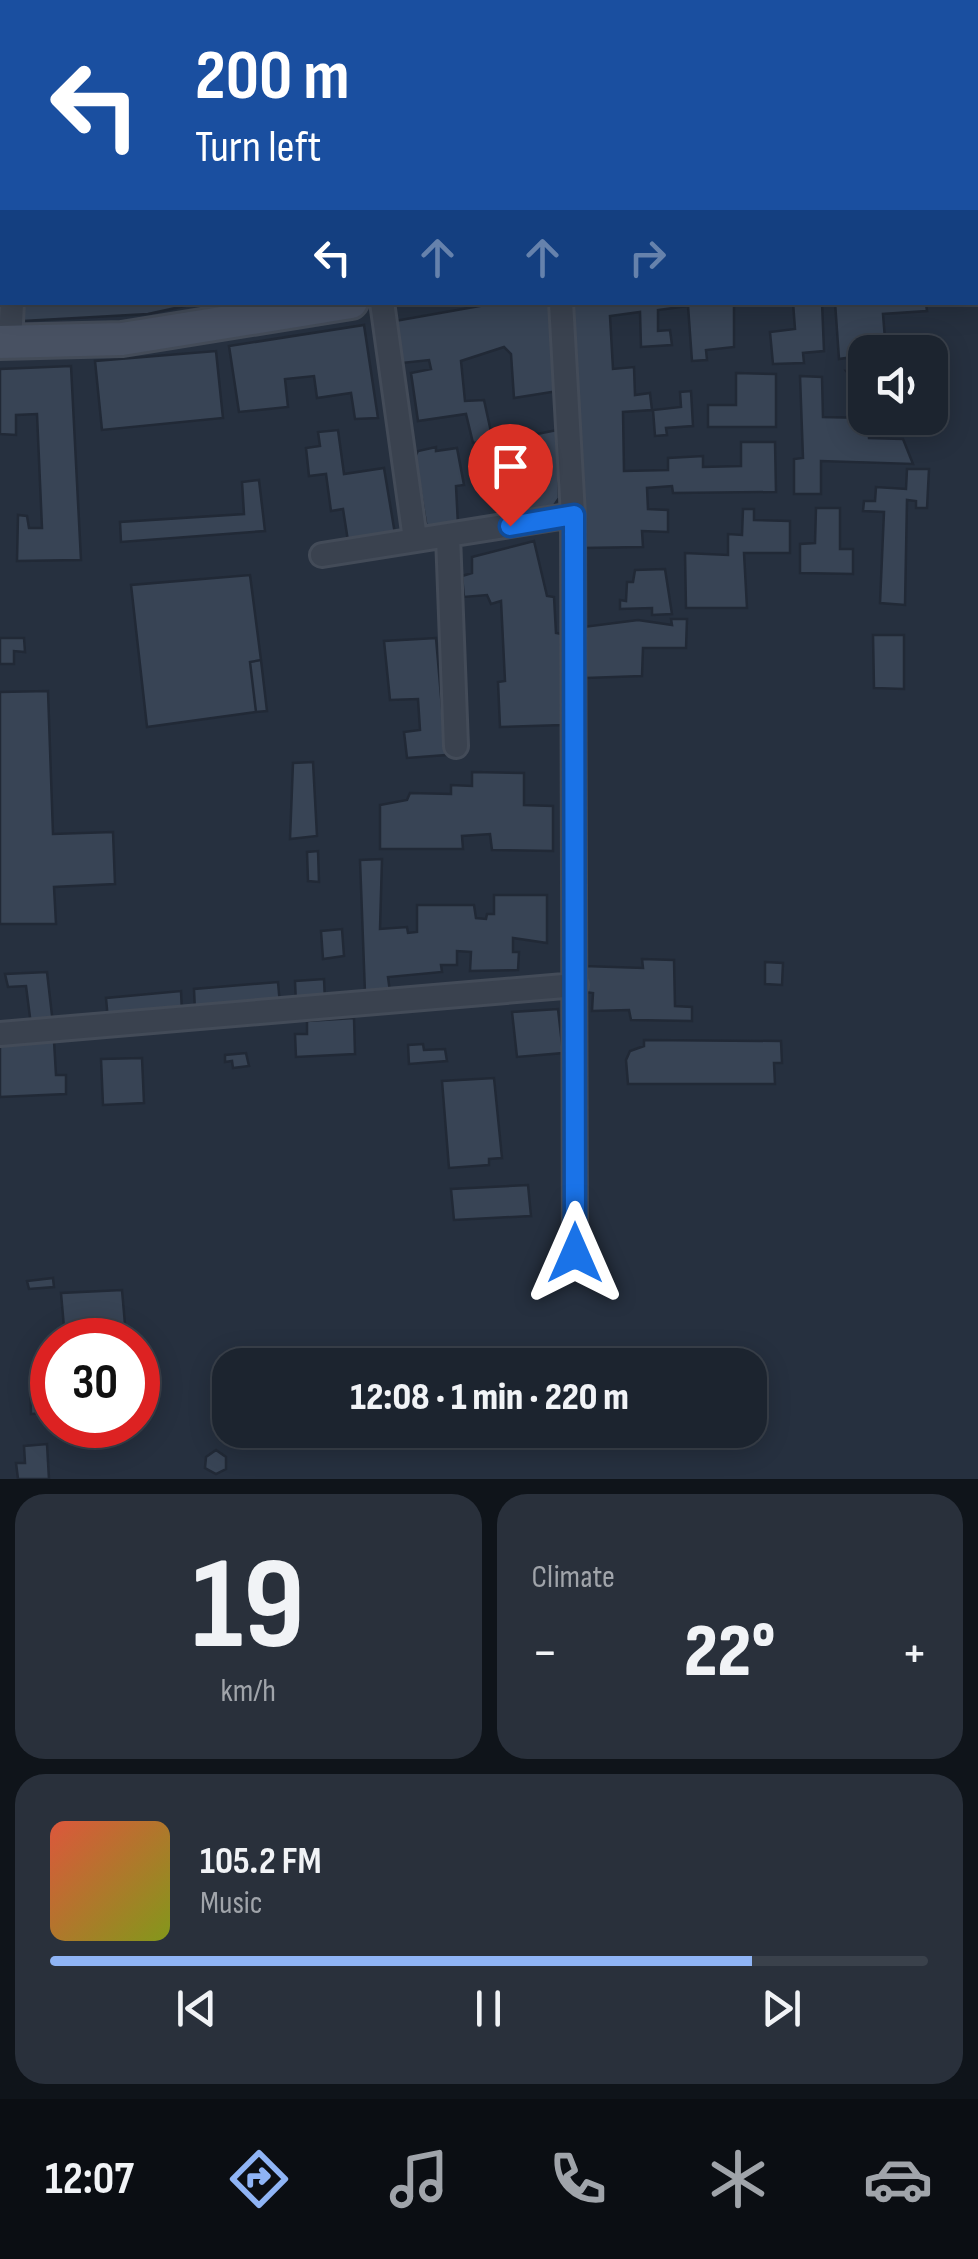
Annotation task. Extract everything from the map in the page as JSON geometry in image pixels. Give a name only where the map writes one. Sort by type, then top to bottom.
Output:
[{"type":"main road","points":[[5,342],[122,339],[332,305]]},
{"type":"street","points":[[5,342],[11,305]]},
{"type":"street","points":[[382,305],[415,539]]},
{"type":"street","points":[[561,305],[574,515],[575,1253]]},
{"type":"street","points":[[322,555],[574,515]]},
{"type":"street","points":[[448,536],[456,746]]},
{"type":"street","points":[[0,1034],[576,985]]},
{"type":"building","points":[[24,305],[189,305],[148,314],[23,321]]},
{"type":"building","points":[[485,305],[554,305],[558,391],[514,398],[511,354],[504,347],[461,361],[465,401],[484,400],[493,441],[473,443],[466,414],[418,421],[411,373],[431,369],[429,360],[402,363],[395,321]]},
{"type":"building","points":[[572,305],[734,305],[734,347],[706,350],[707,360],[692,361],[688,306],[658,310],[658,331],[670,330],[672,345],[641,347],[640,312],[610,316],[613,369],[634,367],[635,395],[650,393],[652,410],[623,412],[624,471],[668,470],[668,458],[703,456],[703,467],[741,466],[741,442],[775,442],[776,492],[673,493],[672,486],[647,488],[648,509],[668,510],[668,532],[642,531],[643,547],[582,548]]},
{"type":"building","points":[[793,305],[822,305],[824,351],[803,353],[804,363],[773,364],[770,332],[795,329]]},
{"type":"building","points":[[835,305],[926,305],[927,311],[883,314],[885,335],[848,335],[848,358],[839,359]]},
{"type":"building","points":[[364,325],[378,418],[355,419],[351,393],[317,398],[314,376],[285,379],[288,407],[239,412],[229,346]]},
{"type":"building","points":[[216,351],[223,418],[102,430],[95,361]]},
{"type":"building","points":[[71,366],[81,560],[17,561],[18,515],[27,516],[29,528],[42,528],[37,414],[16,415],[16,435],[0,434],[0,369]]},
{"type":"building","points":[[736,373],[776,374],[776,427],[708,427],[708,405],[736,405]]},
{"type":"building","points":[[800,376],[822,377],[823,417],[848,418],[848,435],[903,439],[913,464],[821,461],[821,494],[794,494],[794,459],[803,458]]},
{"type":"building","points":[[691,391],[693,426],[666,428],[667,435],[655,436],[653,410],[681,407],[680,392]]},
{"type":"building","points":[[338,430],[344,474],[384,468],[395,534],[348,541],[343,509],[331,511],[326,474],[309,476],[306,448],[320,446],[318,432]]},
{"type":"building","points":[[557,430],[559,498],[553,507],[502,516],[494,477],[520,470],[517,438]]},
{"type":"building","points":[[436,447],[436,451],[457,448],[464,485],[456,486],[458,525],[427,529],[415,457],[418,451]]},
{"type":"building","points":[[907,469],[929,469],[927,508],[916,508],[916,501],[907,500],[905,605],[880,603],[884,512],[863,511],[864,501],[875,501],[876,487],[906,489]]},
{"type":"building","points":[[259,480],[265,531],[121,542],[120,522],[244,514],[242,482]]},
{"type":"building","points":[[816,508],[840,508],[840,549],[853,549],[853,574],[800,573],[800,544],[815,543]]},
{"type":"building","points":[[743,509],[754,509],[754,520],[790,521],[790,553],[744,553],[747,608],[686,608],[685,553],[728,555],[728,534],[742,535]]},
{"type":"building","points":[[534,541],[547,596],[554,597],[556,633],[562,634],[563,725],[500,727],[498,682],[505,681],[501,601],[491,604],[487,595],[464,597],[462,576],[472,573],[472,557]]},
{"type":"building","points":[[665,569],[672,614],[652,615],[652,608],[620,609],[620,600],[626,601],[627,582],[633,582],[635,570]]},
{"type":"building","points":[[250,575],[261,660],[250,662],[256,712],[147,727],[131,585]]},
{"type":"building","points":[[671,619],[687,619],[686,648],[643,648],[642,676],[586,678],[583,627],[638,620],[672,625]]},
{"type":"building","points":[[873,635],[904,635],[904,689],[874,688]]},
{"type":"building","points":[[0,638],[24,638],[25,652],[14,651],[14,664],[0,664]]},
{"type":"building","points":[[436,638],[446,755],[407,758],[404,732],[420,730],[418,699],[390,700],[384,641]]},
{"type":"building","points":[[261,660],[267,711],[256,712],[250,662]]},
{"type":"building","points":[[48,691],[53,834],[113,832],[115,884],[54,887],[56,924],[0,924],[0,692]]},
{"type":"building","points":[[313,762],[317,836],[290,839],[293,763]]},
{"type":"building","points":[[472,772],[524,773],[524,805],[553,806],[553,851],[492,850],[490,834],[462,836],[463,849],[380,849],[380,805],[407,800],[410,793],[451,794],[451,785],[472,786]]},
{"type":"building","points":[[318,851],[319,882],[308,881],[307,852]]},
{"type":"building","points":[[382,859],[380,929],[407,927],[408,933],[417,932],[417,905],[474,905],[476,918],[486,919],[487,914],[494,914],[494,895],[547,895],[547,943],[513,938],[513,952],[519,952],[518,970],[470,971],[471,952],[457,951],[457,965],[441,965],[442,972],[388,977],[390,992],[365,993],[360,860]]},
{"type":"building","points":[[342,929],[344,956],[323,959],[321,931]]},
{"type":"building","points":[[642,959],[674,960],[675,1006],[692,1007],[692,1021],[631,1020],[629,1010],[592,1011],[593,993],[584,992],[584,966],[643,968]]},
{"type":"building","points":[[765,962],[783,963],[782,985],[765,984]]},
{"type":"building","points":[[47,972],[53,1024],[31,1025],[26,986],[8,987],[5,974]]},
{"type":"building","points":[[324,979],[325,1001],[296,1004],[295,981]]},
{"type":"building","points":[[278,982],[280,1005],[195,1012],[194,989]]},
{"type":"building","points":[[181,991],[182,1013],[108,1020],[106,998]]},
{"type":"building","points":[[558,1009],[563,1053],[517,1057],[512,1012]]},
{"type":"building","points":[[354,1018],[355,1054],[296,1057],[295,1034],[307,1034],[307,1021]]},
{"type":"building","points":[[644,1040],[781,1041],[782,1063],[774,1063],[775,1084],[628,1084],[626,1060],[630,1051],[644,1046]]},
{"type":"building","points":[[54,1041],[56,1075],[66,1075],[66,1094],[0,1097],[0,1044]]},
{"type":"building","points":[[423,1044],[424,1050],[445,1049],[447,1061],[409,1064],[408,1045]]},
{"type":"building","points":[[246,1053],[249,1066],[233,1068],[232,1061],[225,1062],[225,1055]]},
{"type":"building","points":[[142,1058],[144,1103],[103,1105],[101,1059]]},
{"type":"building","points":[[494,1078],[502,1158],[489,1159],[489,1165],[449,1168],[442,1081]]},
{"type":"building","points":[[528,1185],[531,1216],[454,1220],[451,1189]]},
{"type":"building","points":[[53,1278],[54,1287],[29,1289],[27,1281]]},
{"type":"building","points":[[122,1290],[124,1318],[63,1318],[61,1293]]},
{"type":"building","points":[[24,1446],[47,1448],[49,1479],[18,1479],[16,1463],[25,1463]]},
{"type":"building","points":[[216,1450],[226,1457],[226,1469],[216,1474],[205,1468],[206,1457]]},
{"type":"route","points":[[510,526],[574,515],[575,1253]]}]
